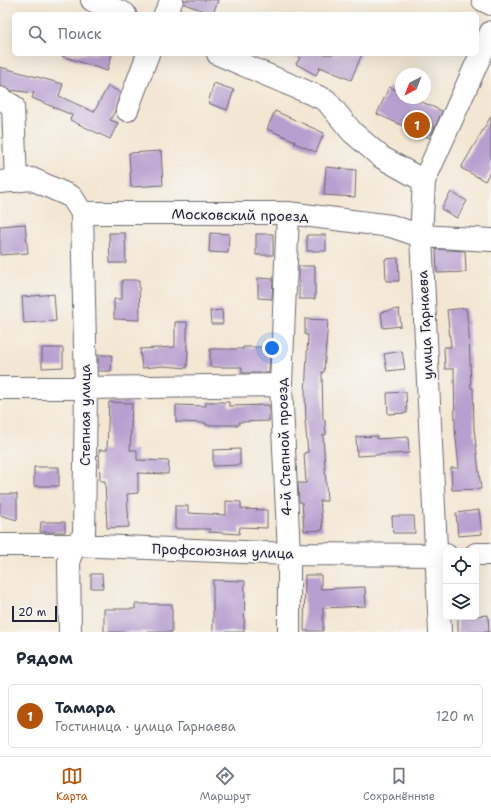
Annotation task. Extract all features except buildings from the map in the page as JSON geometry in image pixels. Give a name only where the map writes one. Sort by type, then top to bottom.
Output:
[{"type":"street","points":[[92,0],[120,12]]},
{"type":"street","points":[[166,12],[172,0]]},
{"type":"street","points":[[483,0],[491,4]]},
{"type":"street","name":"улица Гарнаева","points":[[440,632],[441,555],[421,236],[424,181],[491,32]]},
{"type":"street","points":[[127,110],[147,56]]},
{"type":"street","points":[[223,56],[326,100],[352,132],[381,157],[424,181]]},
{"type":"street","points":[[0,98],[13,106],[8,182],[32,179],[77,205]]},
{"type":"street","name":"Московский проезд","points":[[77,205],[288,213],[391,226],[421,236],[491,240]]},
{"type":"street","name":"Степная улица","points":[[70,632],[69,559],[75,545],[84,536],[86,388],[77,205]]},
{"type":"street","name":"4-й Степной проезд","points":[[288,213],[281,385],[289,554],[289,632]]},
{"type":"street","points":[[0,388],[281,385]]},
{"type":"street","name":"Профсоюзная улица","points":[[0,545],[75,545],[289,554],[441,555]]},
{"type":"street","points":[[479,554],[491,554]]},
{"type":"place","name":"Тамара","points":[[417,125]]}]
